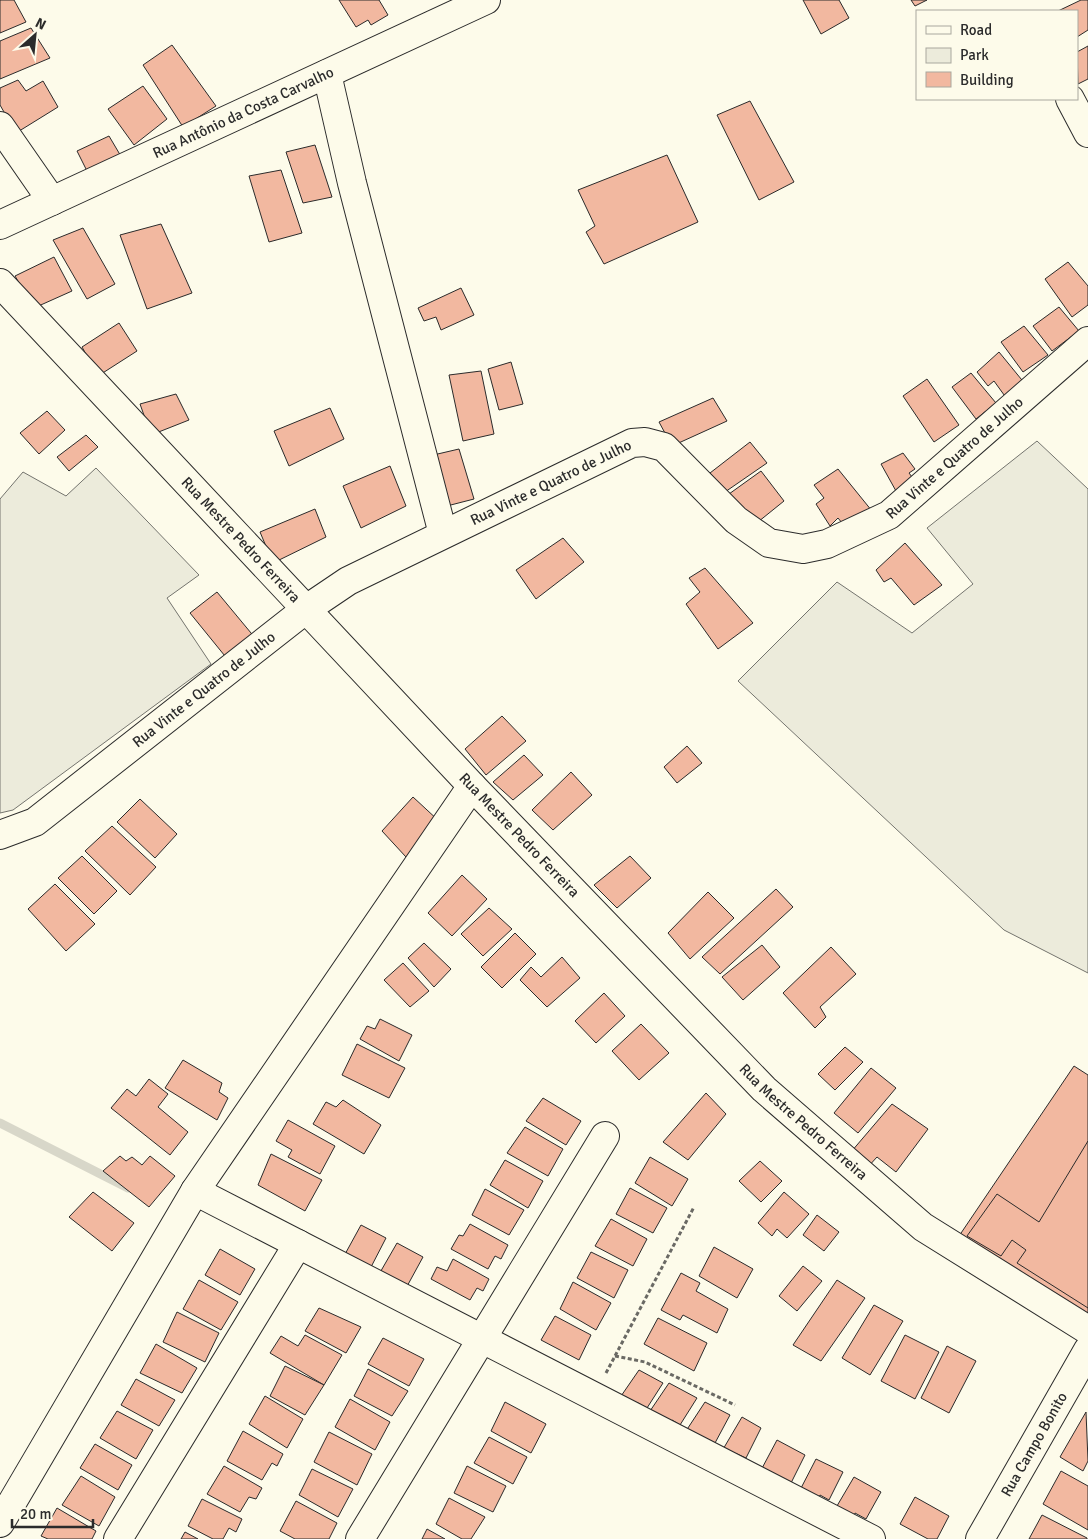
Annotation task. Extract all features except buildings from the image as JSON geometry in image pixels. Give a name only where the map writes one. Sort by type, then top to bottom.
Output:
[{"type":"street","name":"Rua Antônio da Costa Carvalho","points":[[0,225],[486,0]]},
{"type":"street","points":[[327,74],[352,183],[443,534]]},
{"type":"street","points":[[1071,100],[1088,133]]},
{"type":"street","points":[[0,126],[52,201]]},
{"type":"street","name":"Rua Mestre Pedro Ferreira","points":[[0,283],[305,610],[764,1089],[923,1227],[1088,1330]]},
{"type":"street","name":"Rua Vinte e Quatro de Julho","points":[[0,835],[36,822],[305,610],[348,581],[632,443],[646,442],[664,447],[736,520],[769,543],[803,549],[828,544],[889,515],[1088,342]]},
{"type":"street","points":[[0,1523],[195,1191],[472,786]]},
{"type":"street","points":[[360,1539],[605,1136]]},
{"type":"street","points":[[195,1191],[871,1539]]},
{"type":"street","points":[[118,1539],[298,1244]]},
{"type":"street","name":"Rua Campo Bonito","points":[[980,1539],[1088,1350]]},
{"type":"path","points":[[594,1396],[694,1207]]},
{"type":"path","points":[[615,1356],[644,1362],[735,1405]]},
{"type":"green space","points":[[1037,441],[1088,489],[1088,973],[1004,930],[738,681],[837,582],[912,633],[973,584],[927,528]]},
{"type":"green space","points":[[96,468],[199,575],[167,598],[211,664],[13,810],[0,813],[0,499],[23,472],[66,496]]},
{"type":"waterway","points":[[0,1123],[128,1188]]}]
